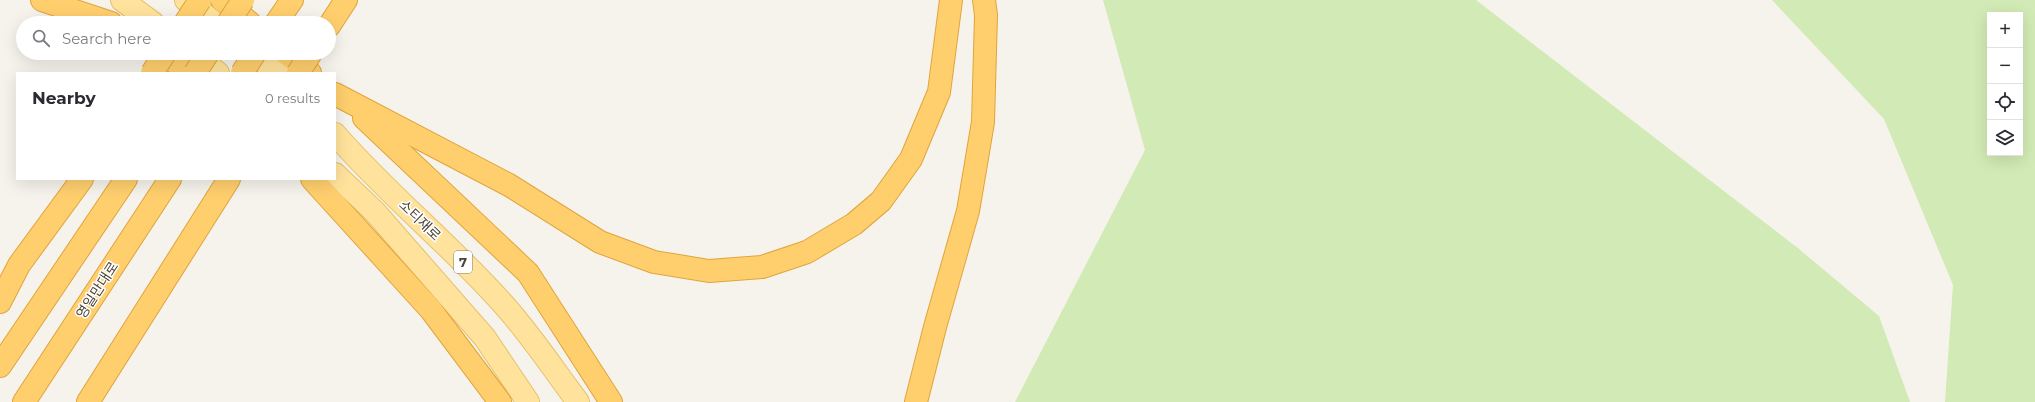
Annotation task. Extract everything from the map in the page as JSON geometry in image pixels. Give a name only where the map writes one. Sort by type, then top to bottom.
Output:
[{"type":"highway","points":[[42,0],[90,16]]},
{"type":"highway","points":[[92,0],[114,16]]},
{"type":"highway","points":[[190,16],[200,0]]},
{"type":"highway","points":[[222,0],[241,16]]},
{"type":"highway","points":[[232,16],[242,0]]},
{"type":"highway","points":[[281,16],[292,0]]},
{"type":"highway","points":[[336,16],[346,0]]},
{"type":"highway","points":[[336,95],[510,185],[600,242],[654,262],[709,271],[762,267],[807,252],[854,224],[881,201],[898,177],[911,158],[939,92],[951,0]]},
{"type":"highway","points":[[916,402],[935,327],[968,211],[983,122],[986,15],[984,0]]},
{"type":"highway","points":[[153,72],[160,60]]},
{"type":"highway","points":[[173,60],[188,72]]},
{"type":"highway","points":[[196,72],[203,60]]},
{"type":"highway","points":[[243,72],[250,60]]},
{"type":"highway","points":[[294,60],[309,72]]},
{"type":"highway","points":[[299,72],[306,60]]},
{"type":"highway","points":[[336,95],[377,129],[528,273],[611,402]]},
{"type":"highway","points":[[0,284],[19,265],[81,180]]},
{"type":"highway","name":"영일만대로","points":[[24,402],[143,218],[169,180]]},
{"type":"highway","points":[[88,402],[228,180]]},
{"type":"highway","points":[[313,180],[431,310],[500,402]]},
{"type":"highway","points":[[0,366],[123,184]]},
{"type":"highway","points":[[0,302],[19,265]]},
{"type":"highway","points":[[101,402],[117,358]]},
{"type":"main road","points":[[122,0],[144,16]]},
{"type":"main road","points":[[186,0],[206,16]]},
{"type":"main road","points":[[202,60],[217,72]]},
{"type":"main road","points":[[262,60],[277,72]]},
{"type":"main road","name":"소티재로","points":[[336,135],[362,166],[437,236],[505,305],[578,402]]},
{"type":"main road","name":"소티재로","points":[[336,175],[375,212],[485,338],[528,402]]},
{"type":"green space","points":[[1103,0],[1476,0],[1799,249],[1879,316],[1910,402],[1015,402],[1145,150]]},
{"type":"green space","points":[[1772,0],[2035,0],[2035,402],[1945,402],[1953,285],[1884,119]]}]
